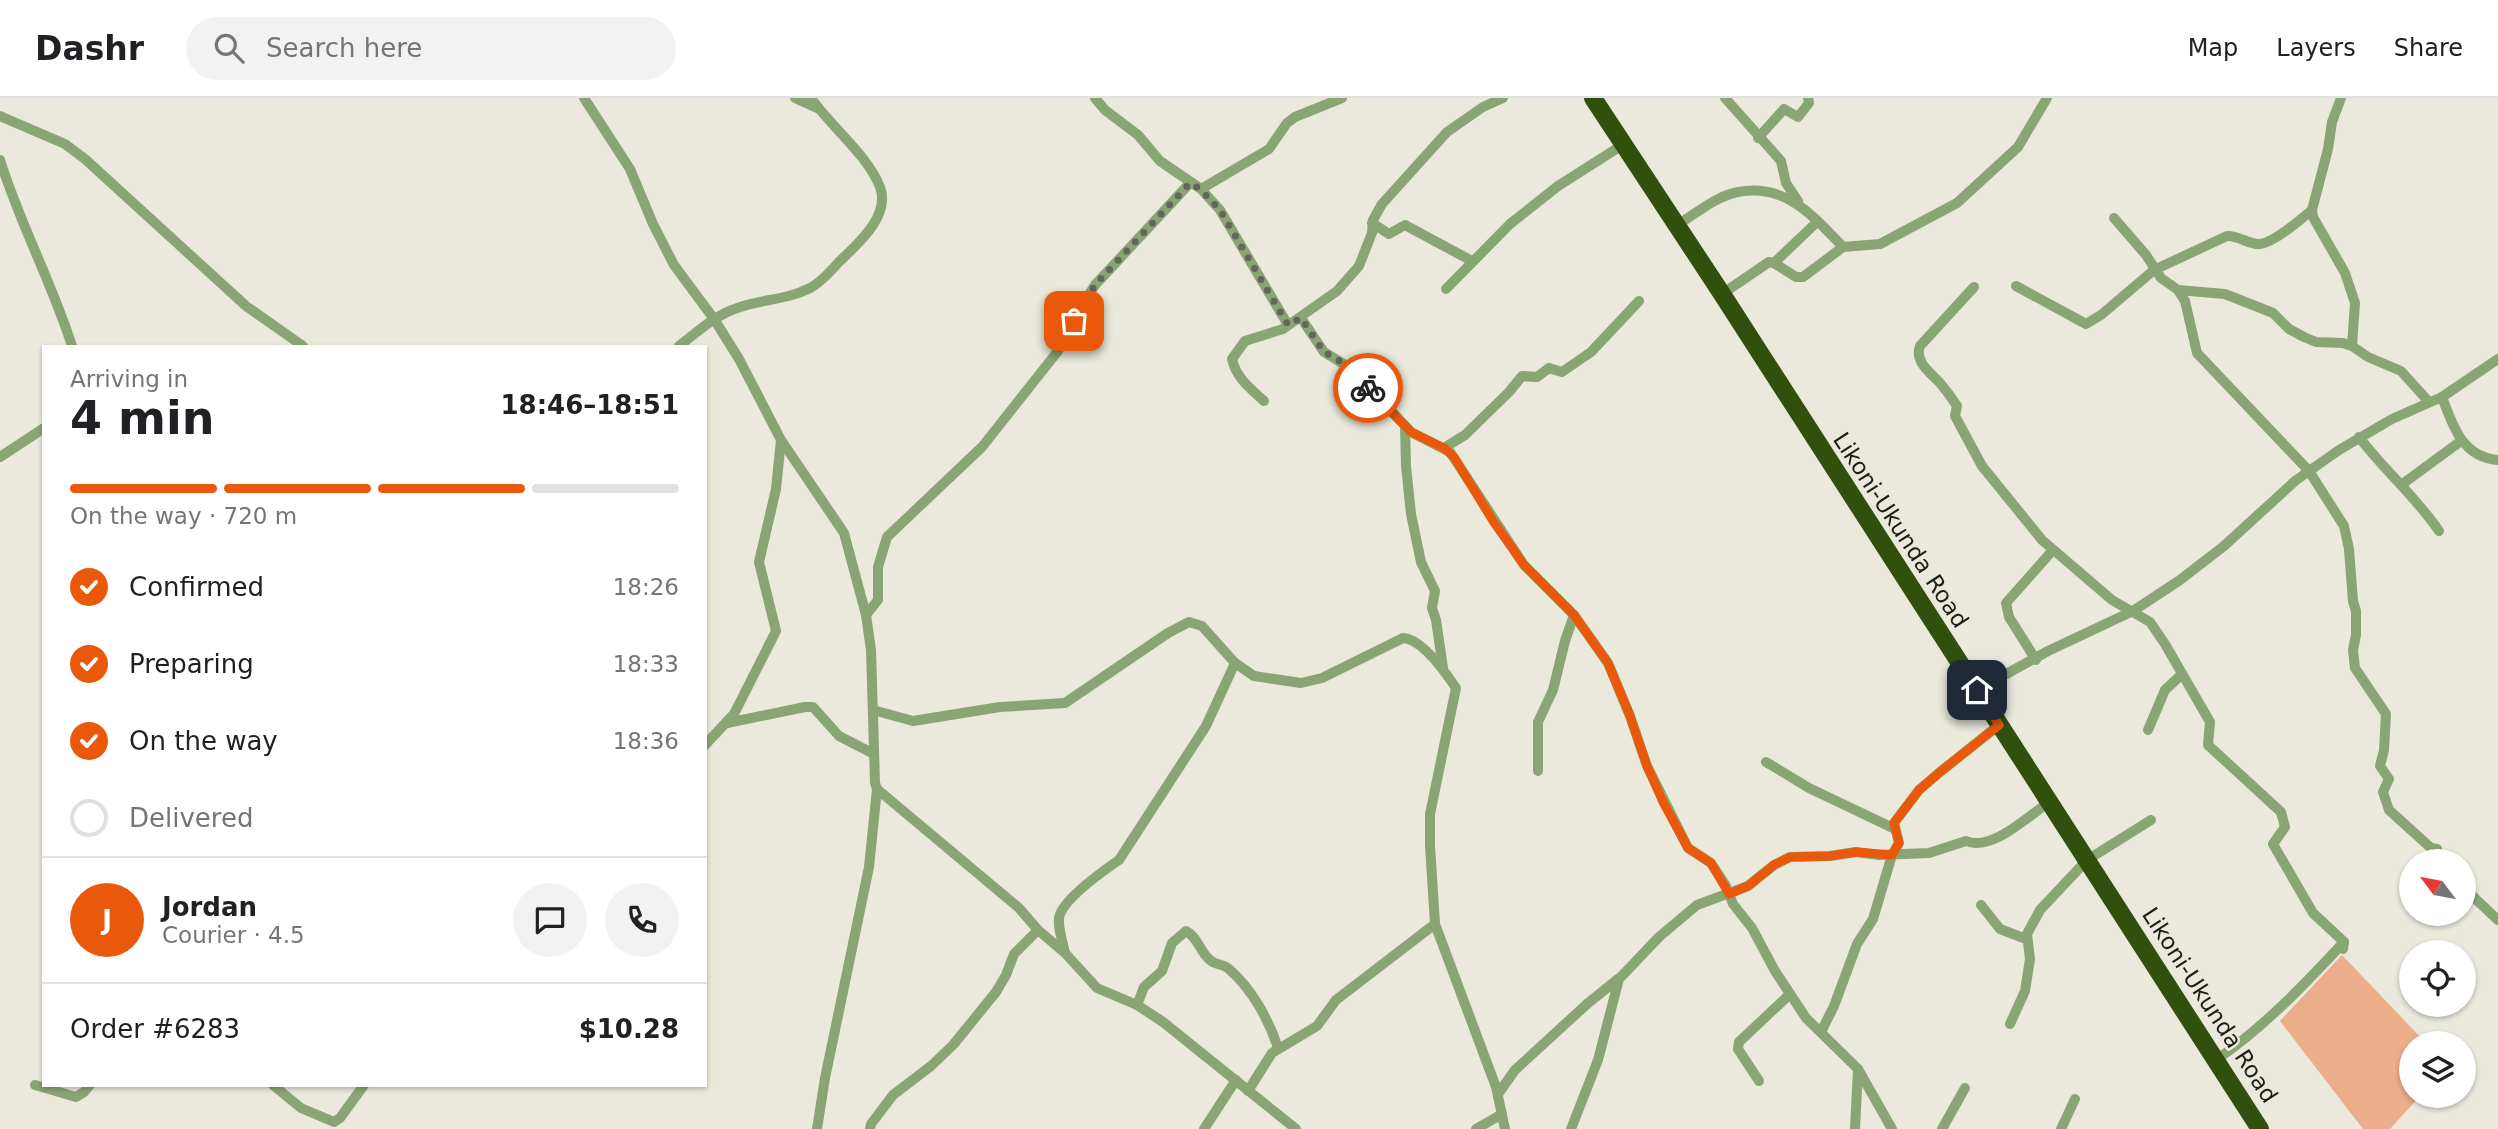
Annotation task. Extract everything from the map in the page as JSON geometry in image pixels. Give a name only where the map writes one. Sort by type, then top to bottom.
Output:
[{"type":"highway","name":"Likoni-Ukunda Road","points":[[1593,98],[2260,1129]]},
{"type":"street","points":[[584,98],[630,169],[674,265],[714,320],[755,387],[781,440],[844,533],[866,615],[871,650],[877,789],[869,867],[817,1129]]},
{"type":"street","points":[[795,98],[819,109]]},
{"type":"street","points":[[680,345],[714,320],[744,305],[785,298],[812,287],[868,233],[879,211],[881,191],[875,177],[811,98]]},
{"type":"street","points":[[1095,98],[1105,110],[1138,135],[1160,161],[1200,189],[1220,210],[1288,325]]},
{"type":"street","points":[[1200,189],[1269,149],[1287,123],[1295,117],[1342,98]]},
{"type":"street","points":[[1264,401],[1242,381],[1232,359],[1245,341],[1277,332],[1337,291],[1355,272],[1372,233],[1372,223],[1382,204],[1447,132],[1483,107],[1503,98]]},
{"type":"street","points":[[1725,98],[1781,160],[1786,184],[1802,207],[1843,247]]},
{"type":"street","points":[[1759,138],[1784,109],[1799,116],[1809,103],[1808,98]]},
{"type":"street","points":[[1722,294],[1769,262],[1803,277],[1843,247],[1880,244],[1957,202],[2018,147],[2047,98]]},
{"type":"street","points":[[2341,98],[2332,122],[2328,149],[2312,209],[2313,217],[2344,273],[2355,303],[2352,346]]},
{"type":"street","points":[[0,116],[75,152],[246,306],[302,345]]},
{"type":"street","points":[[1446,289],[1510,224],[1558,186],[1624,144]]},
{"type":"street","points":[[0,160],[72,345]]},
{"type":"street","points":[[866,615],[878,600],[878,567],[887,537],[982,447],[1058,351],[1095,285],[1190,183]]},
{"type":"street","points":[[1676,226],[1719,199],[1738,192],[1782,195],[1802,207]]},
{"type":"street","points":[[2016,286],[2086,324],[2101,315],[2154,270],[2227,236],[2263,243],[2290,228],[2312,209]]},
{"type":"street","points":[[2114,218],[2146,256],[2154,270],[2178,290],[2185,301],[2193,345],[2198,355],[2309,471],[2344,526],[2350,549],[2356,611],[2353,650],[2355,668],[2386,714],[2380,766],[2389,779],[2383,792],[2389,810],[2431,848],[2437,849]]},
{"type":"street","points":[[1774,263],[1817,222]]},
{"type":"street","points":[[1372,223],[1389,234],[1405,225],[1472,261]]},
{"type":"street","points":[[1974,287],[1922,344],[1918,354],[1926,370],[1940,382],[1957,406],[1955,416],[1989,477],[2042,540],[2112,600],[2150,622],[2210,722],[2208,745],[2281,812],[2285,827],[2273,844],[2313,913],[2344,946],[2241,1043],[2216,1060]]},
{"type":"street","points":[[2178,290],[2225,294],[2273,313],[2289,328],[2316,342],[2352,346],[2368,357],[2401,371],[2429,402]]},
{"type":"street","points":[[1444,448],[1465,435],[1522,376],[1536,377],[1549,368],[1562,372],[1591,352],[1639,301]]},
{"type":"street","points":[[1301,318],[1324,352],[1352,369],[1411,432],[1444,448],[1454,457],[1524,565],[1574,615],[1608,663],[1647,766],[1688,848],[1711,863],[1733,904],[1756,935],[1806,1018],[1858,1069],[1892,1129]]},
{"type":"street","points":[[1977,690],[2036,660],[2048,651],[2133,611],[2224,546],[2309,471],[2359,437],[2442,397],[2498,359]]},
{"type":"street","points":[[2442,397],[2461,441],[2477,454],[2498,460]]},
{"type":"street","points":[[1405,426],[1411,514],[1421,562],[1435,591],[1432,608],[1443,668]]},
{"type":"street","points":[[0,457],[42,429]]},
{"type":"street","points":[[2359,437],[2439,531]]},
{"type":"street","points":[[707,743],[727,723],[746,692],[776,631],[759,562],[776,489],[781,440]]},
{"type":"street","points":[[2402,485],[2461,441]]},
{"type":"street","points":[[2036,660],[2009,617],[2006,603],[2053,550]]},
{"type":"street","points":[[1538,771],[1538,722],[1553,690],[1574,615]]},
{"type":"street","points":[[873,710],[913,721],[1000,707],[1065,703],[1168,633],[1189,622],[1202,626],[1235,663],[1254,676],[1307,683],[1333,674],[1405,637],[1415,641],[1443,668],[1456,688],[1430,814],[1435,925],[1498,1094],[1505,1129]]},
{"type":"street","points":[[1065,953],[1059,923],[1060,913],[1097,875],[1119,860],[1206,726],[1235,663]]},
{"type":"street","points":[[2148,730],[2165,690],[2181,675]]},
{"type":"street","points":[[727,723],[813,707],[839,736],[874,754]]},
{"type":"street","points":[[1821,1032],[1834,1006],[1857,944],[1873,919],[1892,855],[1899,843],[1894,823],[1919,790],[1999,725]]},
{"type":"street","points":[[1766,762],[1809,788],[1895,830]]},
{"type":"street","points":[[877,789],[1019,908],[1097,988],[1137,1005],[1163,1023],[1296,1129]]},
{"type":"street","points":[[1498,1094],[1522,1063],[1619,979],[1676,921],[1697,905],[1748,886],[1774,865],[1790,857],[1856,852],[1892,855],[1929,853],[1966,841],[1974,845],[1997,839],[2049,802]]},
{"type":"street","points":[[2010,1024],[2025,991],[2030,959],[2026,934],[2040,910],[2087,860],[2151,820]]},
{"type":"street","points":[[2476,899],[2498,920]]},
{"type":"street","points":[[1982,905],[2000,929],[2026,939]]},
{"type":"street","points":[[1248,1091],[1268,1058],[1278,1048],[1317,1026],[1336,1000],[1435,925]]},
{"type":"street","points":[[870,1129],[870,1124],[893,1095],[953,1045],[996,992],[1014,954],[1038,930]]},
{"type":"street","points":[[1137,1005],[1144,987],[1162,971],[1172,943],[1186,931],[1190,932],[1208,959],[1228,968],[1244,986],[1270,1025],[1278,1048]]},
{"type":"street","points":[[1571,1129],[1598,1060],[1619,979]]},
{"type":"street","points":[[1759,1081],[1738,1049],[1739,1042],[1790,994]]},
{"type":"street","points":[[1855,1129],[1858,1069]]},
{"type":"street","points":[[1204,1129],[1236,1080]]},
{"type":"street","points":[[35,1085],[76,1097],[88,1087]]},
{"type":"street","points":[[275,1087],[301,1108],[334,1122],[340,1118],[363,1087]]},
{"type":"street","points":[[1942,1129],[1965,1088]]},
{"type":"street","points":[[2061,1129],[2075,1099]]},
{"type":"street","points":[[1476,1129],[1502,1114]]},
{"type":"shaded area","points":[[2342,955],[2415,1031],[2399,1031],[2399,1108],[2409,1108],[2390,1129],[2363,1129],[2280,1021]]},
{"type":"way so far","points":[[1074,321],[1095,285],[1190,183],[1200,189],[1220,210],[1288,325],[1301,318],[1324,352],[1352,369],[1368,388]]},
{"type":"route","points":[[1368,388],[1411,432],[1450,452],[1524,565],[1574,615],[1608,663],[1647,766],[1688,848],[1711,863],[1729,894],[1748,886],[1774,865],[1790,857],[1856,852],[1892,855],[1899,843],[1894,823],[1919,790],[1999,725],[1977,690]]}]
